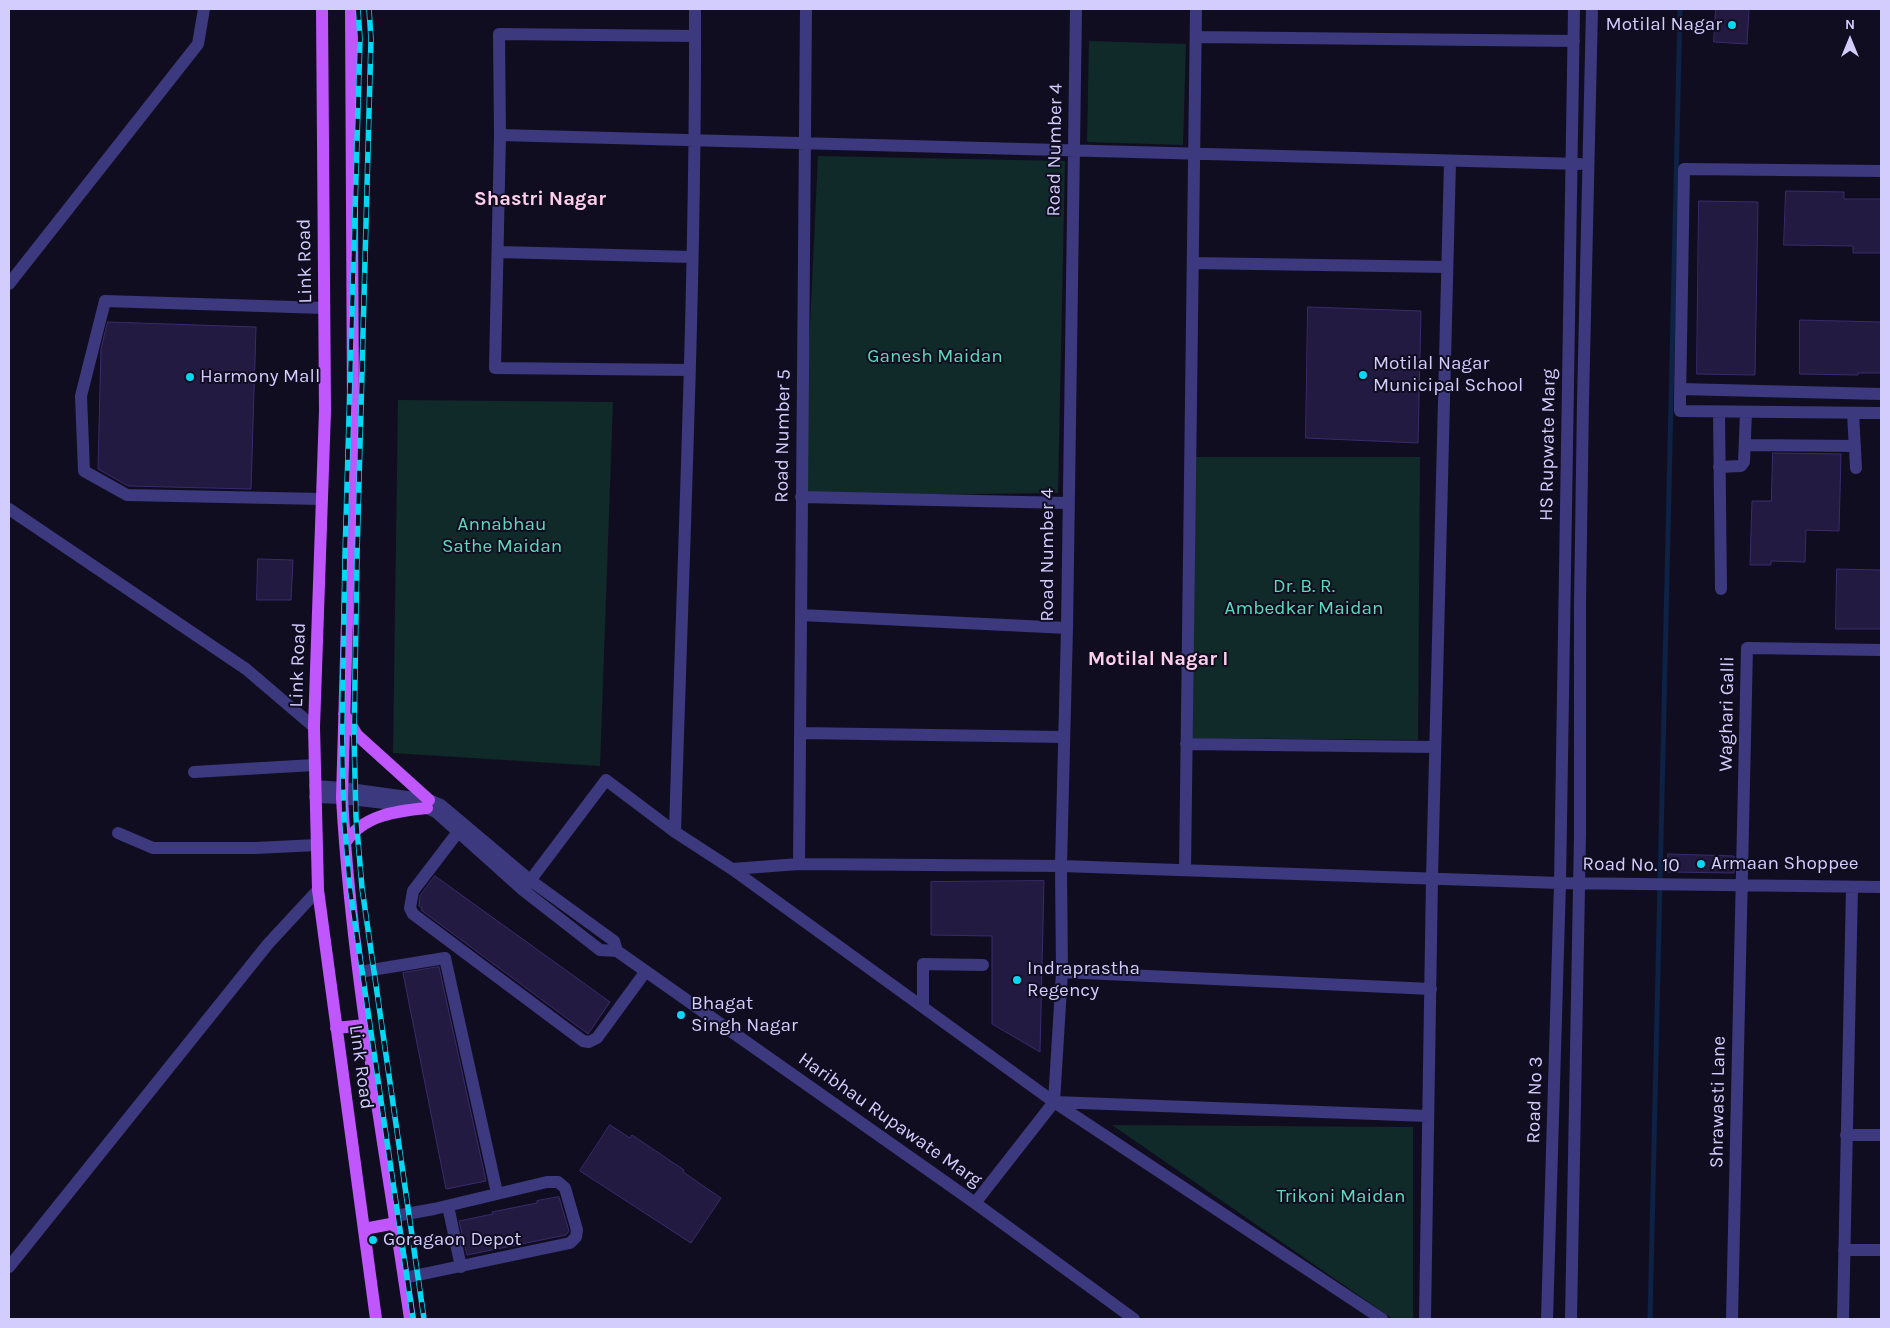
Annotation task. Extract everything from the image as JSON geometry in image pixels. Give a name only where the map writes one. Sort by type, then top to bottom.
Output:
[{"type":"main road","name":"Link Road","points":[[322,9],[325,411],[314,727],[318,890],[376,1319]]},
{"type":"main road","points":[[342,793],[353,409],[351,9]]},
{"type":"main road","points":[[344,714],[357,735],[428,804]]},
{"type":"main road","name":"Link Road","points":[[342,793],[345,843],[365,1025],[410,1319]]},
{"type":"main road","points":[[345,843],[351,832],[361,825],[395,811],[428,804]]},
{"type":"main road","points":[[336,1028],[365,1025]]},
{"type":"main road","points":[[364,1229],[395,1220]]},
{"type":"street","points":[[9,284],[198,44],[204,9]]},
{"type":"street","points":[[674,832],[695,140],[695,9]]},
{"type":"street","name":"Road Number 5","points":[[799,864],[806,9]]},
{"type":"street","name":"Road Number 4","points":[[1054,1102],[1062,972],[1061,866],[1067,628],[1067,504],[1076,9]]},
{"type":"street","points":[[1185,870],[1196,9]]},
{"type":"street","points":[[1571,1319],[1579,883],[1580,587],[1591,13],[1574,13]]},
{"type":"street","name":"HS Rupwate Marg","points":[[1560,883],[1574,13]]},
{"type":"street","points":[[689,370],[495,368],[500,135],[499,34],[695,36]]},
{"type":"street","points":[[1196,37],[1574,41]]},
{"type":"street","points":[[500,135],[1588,164]]},
{"type":"street","points":[[1425,1319],[1432,878],[1450,161]]},
{"type":"street","points":[[1881,171],[1684,169],[1680,390],[1680,411],[1881,413]]},
{"type":"street","points":[[498,252],[692,257]]},
{"type":"street","points":[[1193,263],[1447,267]]},
{"type":"street","points":[[322,499],[127,495],[84,472],[81,396],[105,301],[324,308]]},
{"type":"street","points":[[1680,390],[1881,394]]},
{"type":"street","points":[[1776,392],[1777,412]]},
{"type":"street","points":[[1719,412],[1721,590]]},
{"type":"street","points":[[1720,467],[1741,466],[1744,462],[1746,412]]},
{"type":"street","points":[[1853,413],[1856,468]]},
{"type":"street","points":[[1567,421],[1583,421]]},
{"type":"street","points":[[1746,445],[1855,446]]},
{"type":"street","points":[[801,496],[1067,504]]},
{"type":"street","points":[[9,509],[246,669],[314,727]]},
{"type":"street","points":[[1565,586],[1580,587]]},
{"type":"street","points":[[801,615],[1067,628]]},
{"type":"street","name":"Waghari Galli","points":[[1741,886],[1747,648],[1881,650]]},
{"type":"street","points":[[800,733],[1063,737]]},
{"type":"street","points":[[1186,744],[1435,747]]},
{"type":"street","points":[[1562,745],[1580,745]]},
{"type":"street","points":[[194,772],[314,765]]},
{"type":"street","points":[[315,792],[342,793],[441,805],[526,885],[606,780],[674,832],[732,869],[1054,1102],[1382,1319]]},
{"type":"street","name":"Haribhau Rupawate Marg","points":[[428,804],[458,832],[526,885],[600,950],[617,951],[646,971],[975,1203],[1134,1319]]},
{"type":"street","points":[[118,832],[153,848],[255,848],[317,845]]},
{"type":"street","points":[[458,832],[413,891],[410,908],[417,918],[583,1041],[589,1042],[598,1038],[646,971]]},
{"type":"street","name":"Road No. 10","points":[[732,869],[799,864],[1061,866],[1560,883],[1881,888]]},
{"type":"street","name":"Road No 3","points":[[1547,1319],[1560,883]]},
{"type":"street","name":"Shrawasti Lane","points":[[1732,1319],[1741,886]]},
{"type":"street","points":[[1843,1319],[1852,887]]},
{"type":"street","points":[[9,1267],[268,944],[318,890]]},
{"type":"street","points":[[359,972],[445,958],[456,946]]},
{"type":"street","points":[[445,958],[497,1193]]},
{"type":"street","points":[[923,1007],[923,964],[983,965]]},
{"type":"street","points":[[1062,972],[1431,989]]},
{"type":"street","points":[[975,1203],[1054,1102]]},
{"type":"street","points":[[1054,1102],[1428,1116]]},
{"type":"street","points":[[1846,1135],[1881,1135]]},
{"type":"street","points":[[395,1220],[497,1193],[547,1182],[558,1182],[564,1188],[577,1230],[576,1237],[570,1244],[404,1278]]},
{"type":"street","points":[[448,1206],[461,1267]]},
{"type":"street","points":[[1844,1250],[1881,1250]]},
{"type":"green space","points":[[1089,41],[1186,44],[1183,145],[1087,142]]},
{"type":"green space","name":"Ganesh Maidan","points":[[818,156],[1065,161],[1058,493],[802,496]]},
{"type":"green space","name":"Annabhau Sathe Maidan","points":[[398,400],[613,402],[600,766],[393,753]]},
{"type":"green space","name":"Dr. B. R. Ambedkar Maidan","points":[[1190,457],[1420,457],[1418,740],[1187,738]]},
{"type":"green space","name":"Trikoni Maidan","points":[[1112,1125],[1413,1127],[1413,1319],[1393,1319]]},
{"type":"building","name":"Motilal Nagar","points":[[1716,9],[1749,9],[1747,44],[1714,42]]},
{"type":"building","points":[[1786,191],[1844,192],[1844,199],[1881,199],[1881,253],[1853,253],[1853,246],[1784,245]]},
{"type":"building","points":[[1699,201],[1758,202],[1755,375],[1697,374]]},
{"type":"building","name":"Motilal Nagar Municipal School","points":[[1308,307],[1421,311],[1418,443],[1306,438]]},
{"type":"building","points":[[1800,320],[1881,322],[1881,373],[1858,373],[1858,375],[1800,374]]},
{"type":"building","points":[[108,322],[256,327],[251,489],[128,486],[98,469],[101,349]]},
{"type":"building","points":[[1773,453],[1841,454],[1839,531],[1806,530],[1805,562],[1771,561],[1771,565],[1750,565],[1752,501],[1771,501]]},
{"type":"building","points":[[258,559],[293,560],[291,600],[257,600]]},
{"type":"building","points":[[1837,569],[1881,570],[1881,629],[1836,629]]},
{"type":"building","name":"Armaan Shoppee","points":[[1668,854],[1734,856],[1734,873],[1668,872]]},
{"type":"building","points":[[435,876],[610,1002],[588,1034],[421,910],[422,908],[419,906],[420,896]]},
{"type":"building","name":"Indraprastha Regency","points":[[1044,881],[1040,1052],[992,1024],[992,936],[931,935],[931,882]]},
{"type":"building","points":[[439,967],[486,1181],[446,1189],[403,973]]},
{"type":"building","points":[[610,1125],[630,1138],[632,1135],[721,1198],[691,1243],[580,1171]]},
{"type":"building","points":[[559,1197],[569,1231],[566,1235],[467,1255],[459,1221]]},
{"type":"waterway","points":[[1650,1319],[1680,9]]},
{"type":"railway","points":[[358,9],[360,39],[345,555],[342,738],[344,818],[350,889],[413,1319]]},
{"type":"railway","points":[[369,9],[371,39],[354,738],[356,817],[362,888],[424,1319]]},
{"type":"place","name":"Motilal Nagar","points":[[1732,25]]},
{"type":"place","name":"Motilal Nagar Municipal School","points":[[1363,375]]},
{"type":"place","name":"Harmony Mall","points":[[190,377]]},
{"type":"place","name":"Armaan Shoppee","points":[[1701,864]]},
{"type":"place","name":"Indraprastha Regency","points":[[1017,980]]},
{"type":"place","name":"Bhagat Singh Nagar","points":[[681,1015]]},
{"type":"place","name":"Goragaon Depot","points":[[373,1240]]},
{"type":"district","name":"Shastri Nagar","points":[[540,199]]},
{"type":"district","name":"Motilal Nagar I","points":[[1158,659]]}]
